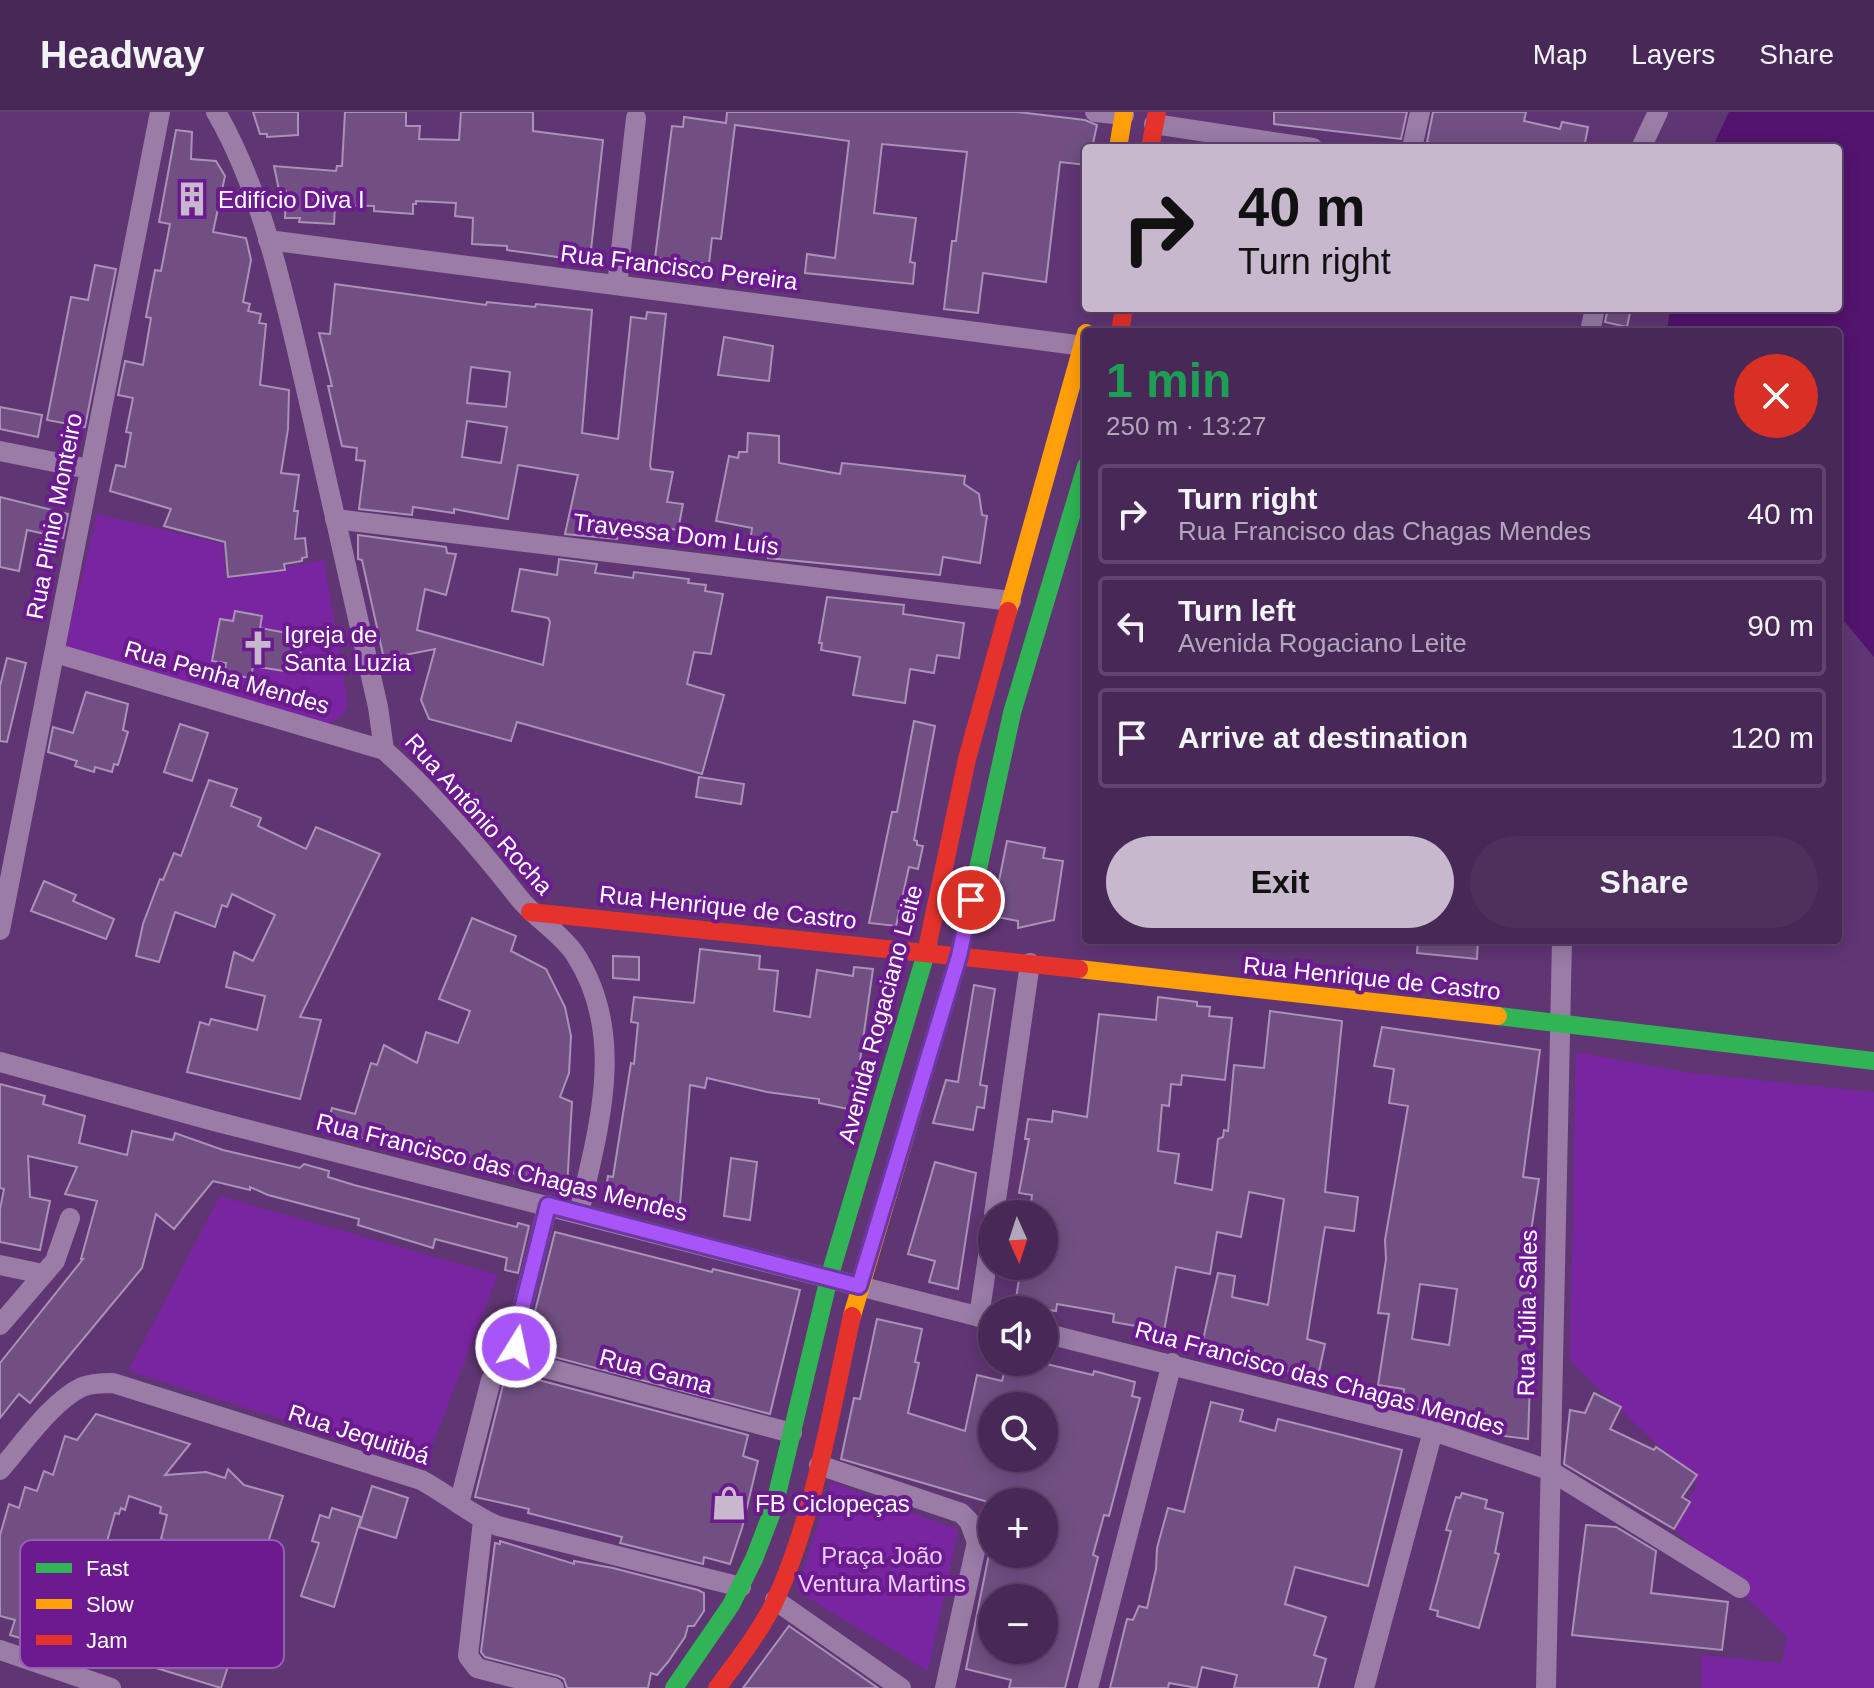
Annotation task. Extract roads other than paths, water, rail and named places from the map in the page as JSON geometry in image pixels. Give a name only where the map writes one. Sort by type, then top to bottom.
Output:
[{"type":"main road","points":[[1119,144],[1124,114]]},
{"type":"main road","points":[[1151,144],[1155,118]]},
{"type":"main road","name":"Avenida Rogaciano Leite","points":[[674,1688],[741,1587],[774,1507],[829,1278],[926,952],[967,759],[1082,347]]},
{"type":"main road","points":[[717,1688],[755,1636],[775,1600],[804,1525],[859,1286],[959,956],[1012,713],[1082,479]]},
{"type":"main road","name":"Rua Henrique de Castro","points":[[530,912],[1030,963],[1874,1061]]},
{"type":"street","name":"Rua Plinio Monteiro","points":[[0,930],[160,112]]},
{"type":"street","name":"Rua Antônio Rocha","points":[[216,112],[243,170],[288,309],[378,707],[384,750],[412,774],[489,860],[530,912],[573,951],[589,980],[600,1010],[606,1079],[579,1213]]},
{"type":"street","points":[[1095,112],[1124,114]]},
{"type":"street","points":[[1413,144],[1420,112]]},
{"type":"street","points":[[1643,144],[1658,112]]},
{"type":"street","points":[[617,285],[636,118]]},
{"type":"street","points":[[1155,118],[1292,144]]},
{"type":"street","name":"Rua Francisco Pereira","points":[[268,240],[617,285],[1082,333]]},
{"type":"street","points":[[0,451],[89,469]]},
{"type":"street","name":"Travessa Dom Luís","points":[[335,519],[1011,601]]},
{"type":"street","name":"Rua Penha Mendes","points":[[55,653],[384,750]]},
{"type":"street","name":"Rua Júlia Sales","points":[[1546,1688],[1562,944]]},
{"type":"street","points":[[996,1200],[1030,963]]},
{"type":"street","name":"Rua Francisco das Chagas Mendes","points":[[0,1062],[229,1125],[978,1317]]},
{"type":"street","points":[[459,1504],[491,1380],[507,1359],[520,1356],[516,1333],[548,1205]]},
{"type":"street","points":[[0,1325],[55,1261],[70,1218]]},
{"type":"street","points":[[0,1265],[43,1274]]},
{"type":"street","name":"Rua Francisco das Chagas Mendes","points":[[1058,1336],[1433,1431],[1549,1470],[1740,1588]]},
{"type":"street","name":"Rua Gama","points":[[520,1356],[527,1363],[539,1367],[792,1433]]},
{"type":"street","points":[[1088,1688],[1172,1363]]},
{"type":"street","name":"Rua Jequitibá","points":[[0,1470],[53,1410],[84,1386],[98,1383],[126,1385],[421,1480],[483,1521],[741,1587]]},
{"type":"street","points":[[1364,1688],[1433,1431]]},
{"type":"street","points":[[819,1465],[961,1513],[969,1521],[977,1542],[945,1688]]},
{"type":"street","points":[[483,1521],[468,1656],[477,1668],[554,1688]]},
{"type":"street","points":[[775,1600],[901,1688]]},
{"type":"street","points":[[0,1650],[20,1657]]},
{"type":"street","points":[[53,1668],[111,1688]]},
{"type":"place","name":"Edifício Diva I","points":[[192,199]]},
{"type":"place","name":"Igreja de Santa Luzia","points":[[258,648]]},
{"type":"place","name":"FB Ciclopeças","points":[[729,1503]]},
{"type":"park label","name":"Praça João Ventura Martins","points":[[882,1569]]}]
